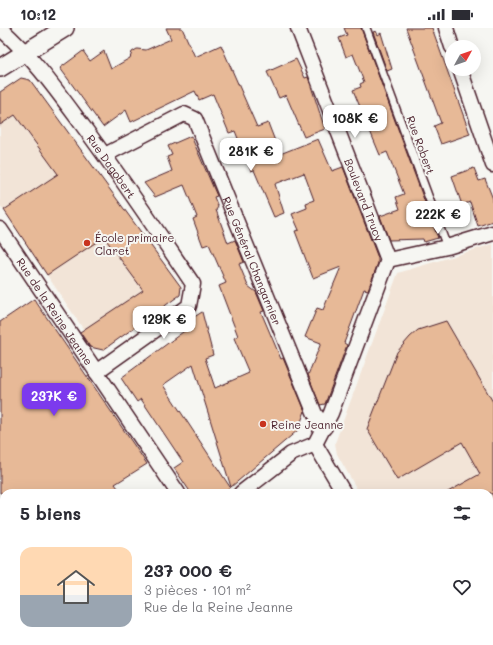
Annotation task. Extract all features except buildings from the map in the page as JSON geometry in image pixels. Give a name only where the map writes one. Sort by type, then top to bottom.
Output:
[{"type":"street","name":"Rue Dagobert","points":[[0,28],[26,52],[46,76],[105,155],[193,284],[190,306],[96,372]]},
{"type":"street","points":[[0,68],[65,28]]},
{"type":"street","name":"Boulevard Trucy","points":[[298,28],[388,260]]},
{"type":"street","points":[[446,28],[450,40]]},
{"type":"street","points":[[462,76],[493,165]]},
{"type":"street","name":"Rue Général Changarnier","points":[[105,155],[184,114],[195,119],[315,414],[325,427]]},
{"type":"street","name":"Rue de la Reine Jeanne","points":[[0,229],[175,489]]},
{"type":"street","points":[[246,489],[291,454],[315,444],[325,427],[388,260],[493,233]]},
{"type":"street","points":[[315,444],[342,489]]},
{"type":"lane","name":"Rue Robert","points":[[366,28],[447,246]]},
{"type":"shaded area","name":"École primaire Claret","points":[[21,78],[29,80],[181,287],[180,295],[103,350],[96,348],[0,205],[0,92]]},
{"type":"shaded area","points":[[493,244],[493,489],[357,489],[337,454],[335,443],[398,273]]},
{"type":"place","name":"École primaire Claret","points":[[87,243]]},
{"type":"place","name":"Reine Jeanne","points":[[263,424]]}]
